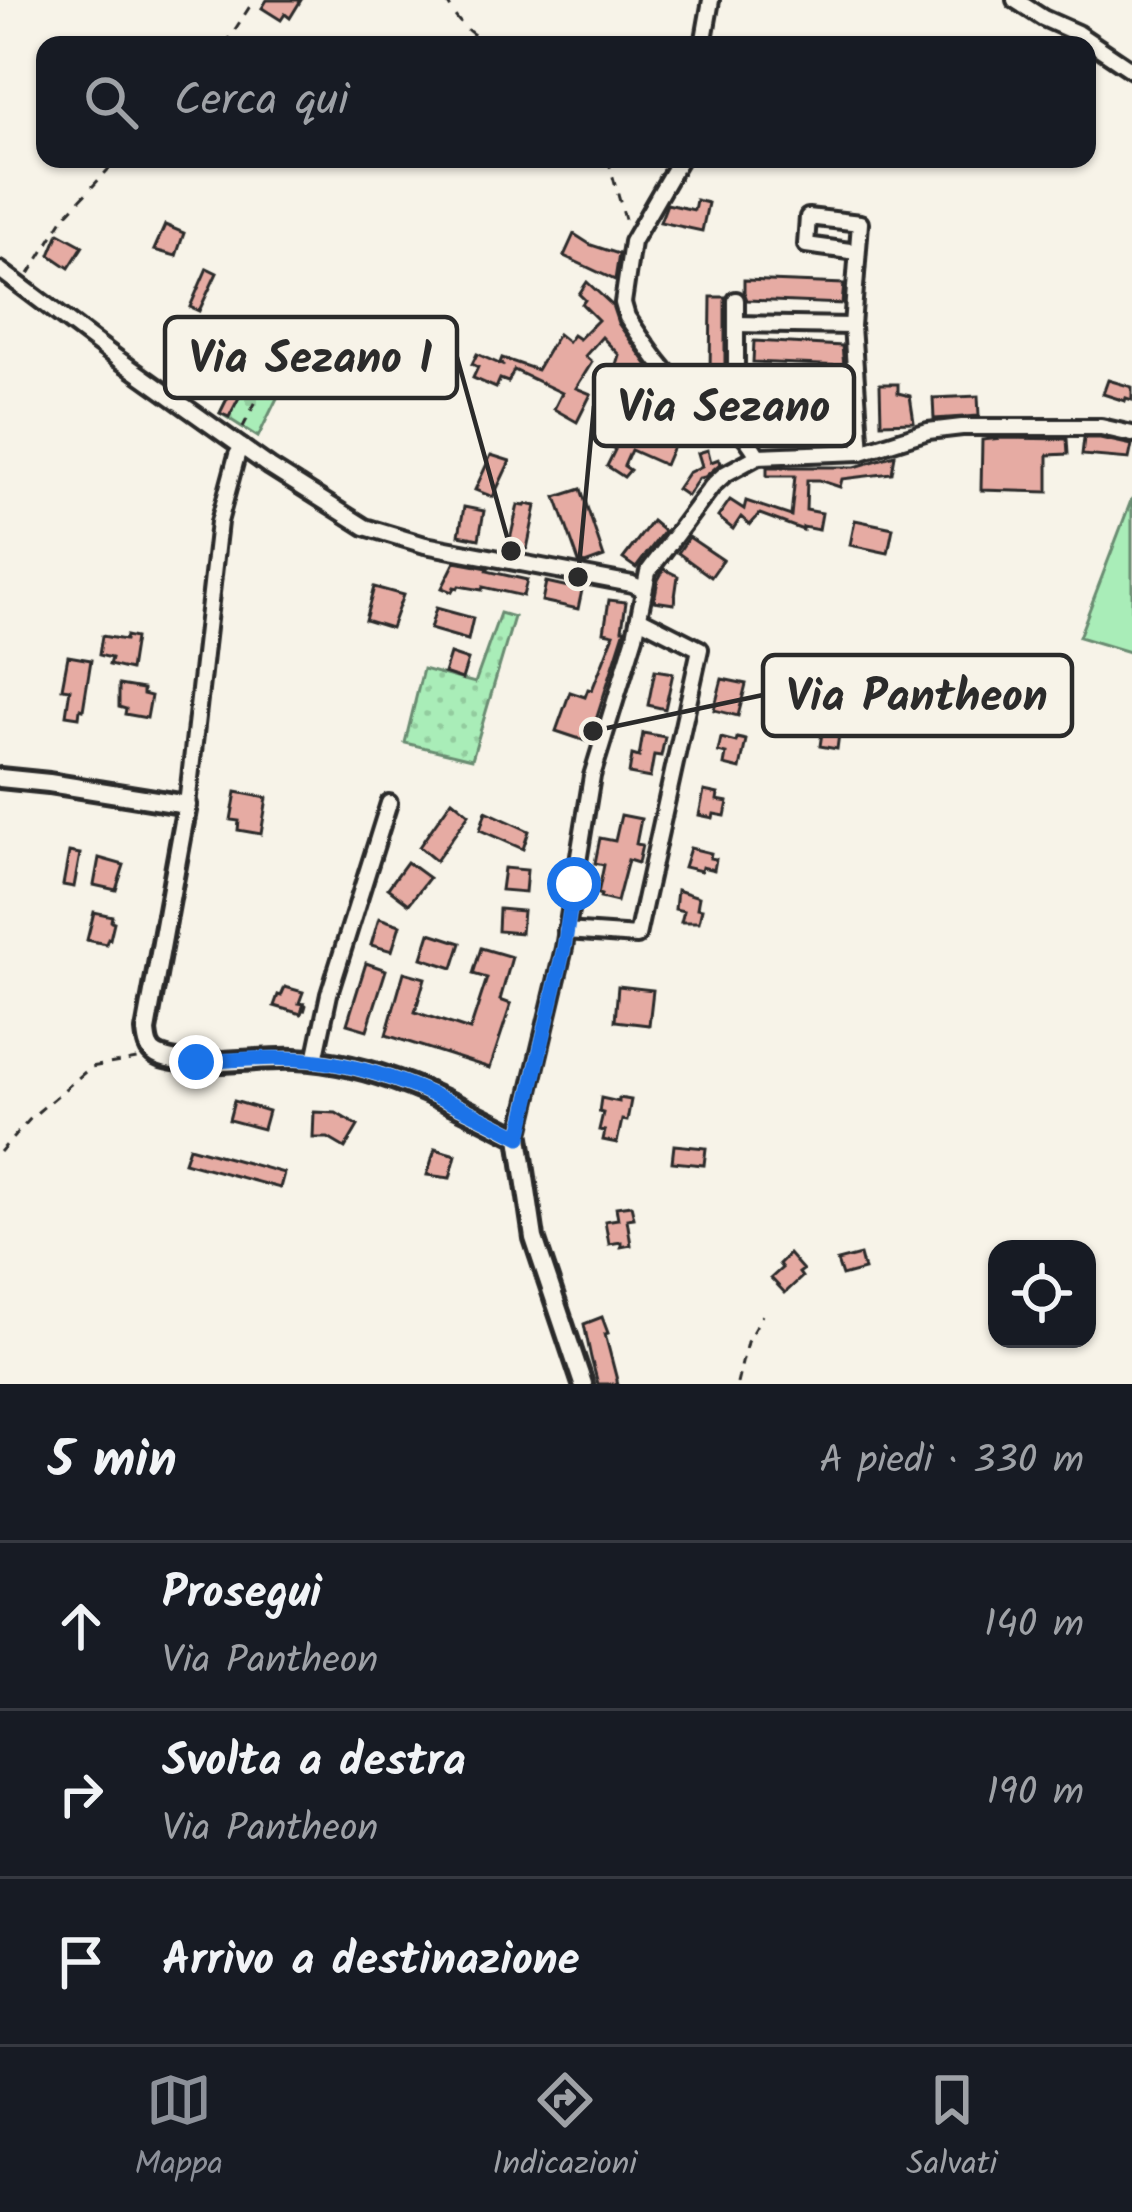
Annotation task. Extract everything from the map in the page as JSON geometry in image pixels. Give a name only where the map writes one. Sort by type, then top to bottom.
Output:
[{"type":"street","points":[[705,36],[711,0]]},
{"type":"street","points":[[1015,0],[1081,36]]},
{"type":"street","points":[[1096,46],[1132,70]]},
{"type":"street","points":[[675,168],[632,242],[623,303],[627,317],[685,390],[730,419],[758,456]]},
{"type":"street","points":[[857,252],[852,326],[861,452]]},
{"type":"street","points":[[0,270],[242,447],[365,527],[644,589]]},
{"type":"street","points":[[736,300],[736,375]]},
{"type":"street","points":[[736,324],[852,326]]},
{"type":"street","points":[[583,1384],[534,1238],[520,1137],[566,932],[592,776],[652,566],[712,485],[758,456],[861,452],[928,431],[962,427],[1101,427],[1132,434]]},
{"type":"street","points":[[242,447],[219,522],[187,805],[146,1031],[151,1050],[196,1062],[315,1060],[412,1086],[520,1137]]},
{"type":"street","points":[[566,932],[637,936],[700,649],[639,618]]},
{"type":"street","points":[[0,778],[187,805]]},
{"type":"street","points":[[315,1060],[336,972],[389,803]]},
{"type":"path","points":[[231,36],[254,0]]},
{"type":"path","points":[[447,0],[474,36]]},
{"type":"path","points":[[22,286],[65,216],[110,168]]},
{"type":"path","points":[[611,168],[632,242]]},
{"type":"path","points":[[243,427],[283,348]]},
{"type":"path","points":[[0,1152],[32,1117],[91,1067],[133,1060],[151,1050]]},
{"type":"path","points":[[737,1384],[747,1342],[762,1315]]},
{"type":"green space","points":[[263,326],[305,341],[258,437],[220,413]]},
{"type":"green space","points":[[1132,498],[1132,653],[1079,637]]},
{"type":"green space","points":[[500,613],[514,617],[472,759],[405,743],[423,669],[475,683]]},
{"type":"building","points":[[267,0],[301,0],[290,18],[285,14],[281,20],[262,8]]},
{"type":"building","points":[[696,200],[708,203],[702,231],[660,222],[667,204],[694,210]]},
{"type":"building","points":[[165,225],[184,233],[176,256],[154,250]]},
{"type":"building","points":[[59,233],[83,246],[69,268],[50,255]]},
{"type":"building","points":[[574,234],[619,254],[615,280],[564,256]]},
{"type":"building","points":[[207,268],[217,273],[199,311],[190,307]]},
{"type":"building","points":[[744,280],[844,284],[842,304],[747,300]]},
{"type":"building","points":[[587,282],[612,305],[618,323],[654,374],[701,415],[705,436],[680,430],[665,465],[631,450],[624,466],[630,470],[624,477],[607,466],[615,450],[609,447],[611,433],[599,428],[599,418],[619,355],[602,337],[585,356],[592,362],[576,388],[591,394],[577,422],[554,409],[562,393],[514,370],[508,382],[500,379],[496,388],[473,378],[477,354],[504,366],[502,358],[537,370],[558,334],[568,342],[573,335],[579,339],[598,320],[579,294]],"holes":[[[621,392],[645,402],[632,424],[616,418]]]},
{"type":"building","points":[[711,297],[725,297],[725,373],[710,373]]},
{"type":"building","points":[[263,326],[305,341],[304,347],[299,356],[268,341],[229,417],[220,413]]},
{"type":"building","points":[[754,341],[842,346],[844,366],[753,362]]},
{"type":"building","points":[[1108,380],[1132,387],[1132,400],[1103,394]]},
{"type":"building","points":[[880,384],[898,384],[898,393],[910,396],[914,422],[881,423]]},
{"type":"building","points":[[978,396],[979,416],[934,419],[933,398]]},
{"type":"building","points":[[1084,438],[1132,445],[1129,459],[1082,455]]},
{"type":"building","points":[[1067,439],[1068,454],[1048,455],[1048,492],[981,490],[982,440]]},
{"type":"building","points":[[708,450],[711,462],[719,459],[721,463],[699,478],[687,496],[677,489],[688,473],[702,466],[698,453]]},
{"type":"building","points":[[491,455],[510,461],[493,497],[475,490]]},
{"type":"building","points":[[895,455],[892,473],[842,479],[840,487],[807,480],[806,510],[822,513],[819,530],[803,530],[760,514],[750,525],[741,517],[733,529],[718,517],[730,500],[744,509],[746,501],[791,516],[795,476],[767,476],[767,467],[855,467]]},
{"type":"building","points":[[581,489],[604,557],[585,564],[579,562],[556,497]]},
{"type":"building","points":[[518,505],[536,506],[527,549],[509,544]]},
{"type":"building","points":[[464,507],[484,511],[479,539],[459,535]]},
{"type":"building","points":[[855,520],[893,528],[888,553],[850,545]]},
{"type":"building","points":[[652,521],[664,531],[636,568],[623,559]]},
{"type":"building","points":[[689,537],[723,560],[711,577],[678,553]]},
{"type":"building","points":[[455,562],[527,580],[523,596],[483,587],[459,586],[452,592],[442,588]]},
{"type":"building","points":[[664,569],[678,576],[674,604],[654,601]]},
{"type":"building","points":[[546,582],[582,590],[578,609],[542,601]]},
{"type":"building","points":[[374,587],[403,595],[391,628],[365,620]]},
{"type":"building","points":[[609,600],[626,602],[625,629],[589,742],[556,731],[570,692],[585,697],[592,690],[614,634],[604,632]]},
{"type":"building","points":[[436,608],[473,618],[468,640],[430,629]]},
{"type":"building","points":[[102,636],[135,638],[130,670],[109,665],[111,658],[99,655]]},
{"type":"building","points":[[450,654],[468,660],[462,679],[444,673]]},
{"type":"building","points":[[68,656],[91,660],[79,717],[66,715],[70,689],[62,688]]},
{"type":"building","points":[[655,670],[673,673],[665,709],[648,705]]},
{"type":"building","points":[[722,679],[746,684],[738,716],[714,710]]},
{"type":"building","points":[[119,685],[143,689],[143,694],[151,696],[147,718],[125,714],[126,709],[119,707]]},
{"type":"building","points":[[816,714],[837,717],[837,749],[820,746],[823,726],[815,724]]},
{"type":"building","points":[[643,733],[665,737],[661,756],[654,755],[650,778],[629,774],[632,755],[639,757]]},
{"type":"building","points":[[721,738],[746,740],[740,769],[724,765],[726,754],[718,752]]},
{"type":"building","points":[[704,791],[728,802],[725,816],[699,815]]},
{"type":"building","points":[[236,792],[267,798],[261,834],[238,830],[239,821],[231,820]]},
{"type":"building","points":[[452,800],[469,814],[436,861],[419,847]]},
{"type":"building","points":[[486,811],[529,831],[523,849],[480,830]]},
{"type":"building","points":[[621,815],[641,819],[636,844],[642,845],[638,863],[628,860],[617,902],[600,898],[604,865],[595,863],[600,838],[615,841]]},
{"type":"building","points":[[690,848],[711,853],[710,858],[716,859],[714,870],[684,867]]},
{"type":"building","points":[[69,852],[80,854],[74,887],[63,885]]},
{"type":"building","points":[[99,858],[124,865],[116,890],[94,885]]},
{"type":"building","points":[[407,862],[429,878],[409,904],[388,888]]},
{"type":"building","points":[[504,868],[527,870],[525,892],[501,890]]},
{"type":"building","points":[[677,890],[699,897],[699,922],[681,922],[684,911],[675,909]]},
{"type":"building","points":[[499,909],[523,911],[521,933],[498,931]]},
{"type":"building","points":[[94,912],[112,916],[106,944],[87,940]]},
{"type":"building","points":[[379,918],[400,925],[392,951],[371,945]]},
{"type":"building","points":[[430,933],[461,943],[453,968],[422,958]]},
{"type":"building","points":[[481,948],[512,957],[500,1000],[511,1004],[490,1068],[386,1035],[404,972],[425,978],[415,1012],[470,1030],[487,978],[473,974]]},
{"type":"building","points":[[366,963],[386,970],[367,1030],[347,1024]]},
{"type":"building","points":[[618,986],[653,990],[649,1025],[615,1021]]},
{"type":"building","points":[[285,987],[303,992],[301,1014],[274,1006]]},
{"type":"building","points":[[601,1098],[631,1100],[617,1143],[603,1140],[605,1131],[599,1130]]},
{"type":"building","points":[[234,1101],[268,1111],[263,1129],[229,1120]]},
{"type":"building","points":[[314,1112],[336,1113],[358,1126],[345,1148],[328,1138],[313,1138]]},
{"type":"building","points":[[674,1145],[706,1148],[704,1165],[672,1162]]},
{"type":"building","points":[[189,1147],[284,1173],[280,1188],[184,1162]]},
{"type":"building","points":[[435,1149],[456,1155],[450,1178],[427,1175]]},
{"type":"building","points":[[631,1205],[634,1218],[627,1219],[631,1245],[609,1244],[605,1221],[618,1219],[616,1207]]},
{"type":"building","points":[[789,1254],[803,1270],[785,1293],[771,1278]]},
{"type":"building","points":[[860,1255],[864,1270],[842,1276],[837,1261]]},
{"type":"building","points":[[602,1317],[618,1384],[598,1384],[591,1358],[584,1324]]},
{"type":"place","name":"Via Sezano I","points":[[511,551]]},
{"type":"place","name":"Via Sezano","points":[[578,577]]},
{"type":"place","name":"Via Pantheon","points":[[593,731]]},
{"type":"route","points":[[196,1062],[268,1058],[338,1065],[439,1096],[520,1137],[574,884]]}]
